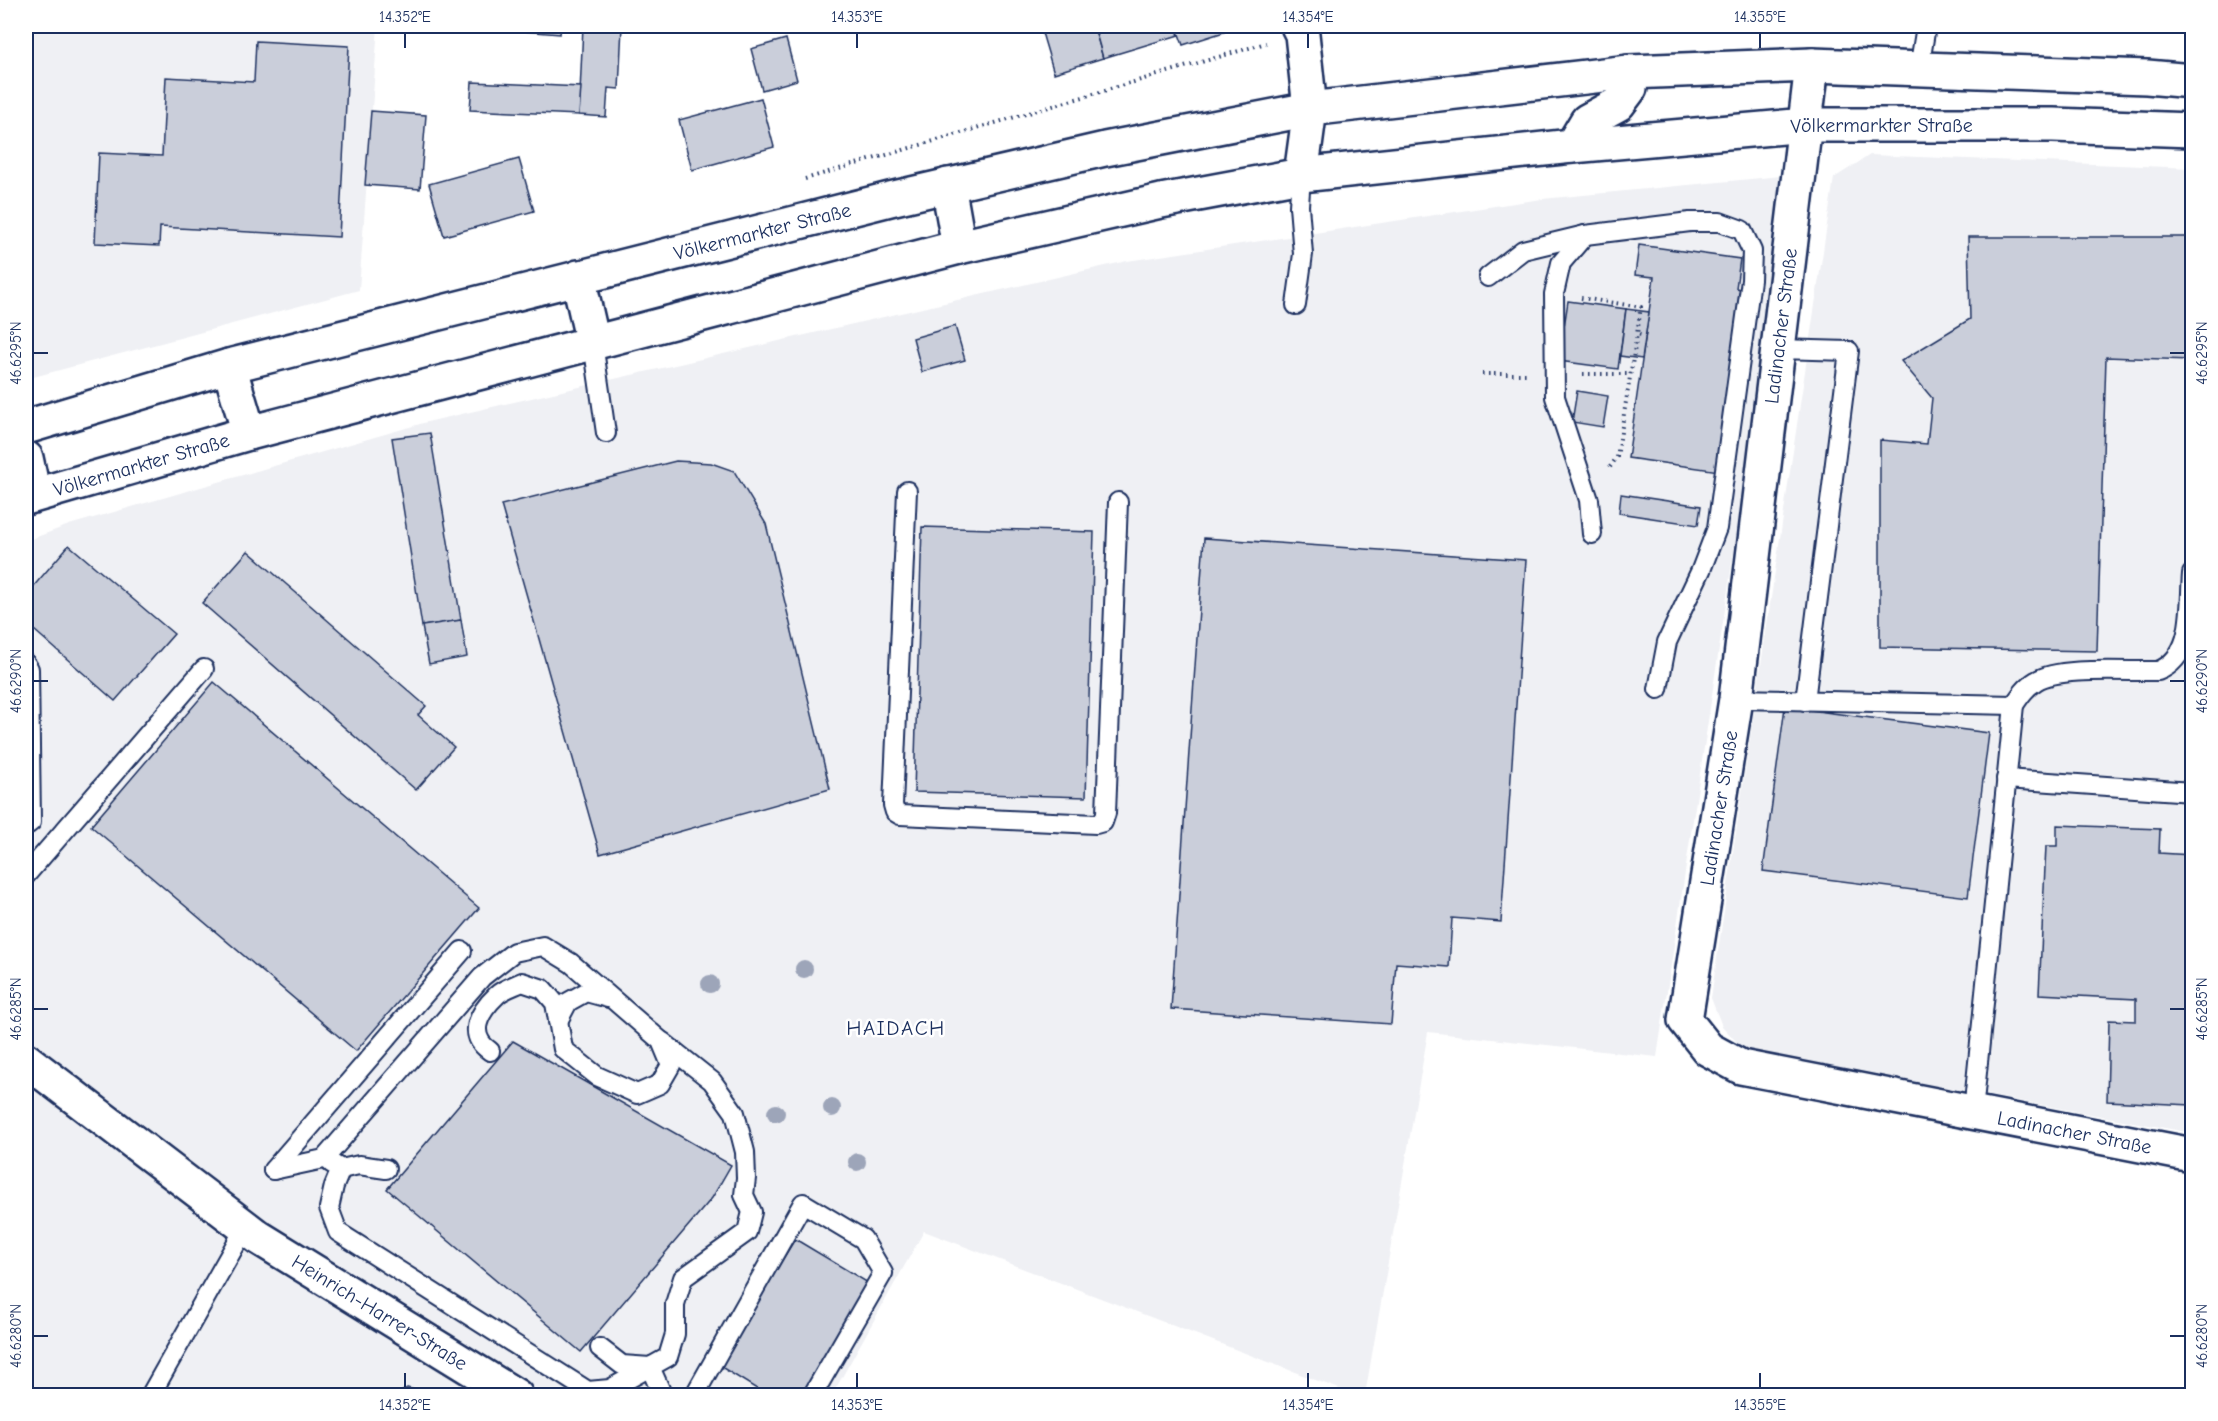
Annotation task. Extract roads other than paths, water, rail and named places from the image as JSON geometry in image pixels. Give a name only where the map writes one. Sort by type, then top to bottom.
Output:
[{"type":"main road","points":[[1298,26],[1302,34],[1310,110],[1301,175]]},
{"type":"main road","name":"Völkermarkter Straße","points":[[26,427],[229,366],[578,277],[1105,149],[1310,110],[1629,72],[1812,65],[2147,77],[2193,81]]},
{"type":"main road","name":"Ladinacher Straße","points":[[1812,65],[1736,699],[1685,1020],[1708,1049],[1741,1067],[2193,1155]]},
{"type":"main road","points":[[1572,146],[1587,121],[1618,104],[1630,88],[1629,72]]},
{"type":"main road","name":"Völkermarkter Straße","points":[[26,459],[30,496],[249,433],[959,247],[1161,201],[1301,175],[1806,124],[2053,125],[2193,130]]},
{"type":"main road","points":[[948,186],[959,247]]},
{"type":"main road","points":[[578,277],[593,343]]},
{"type":"main road","name":"Völkermarkter Straße","points":[[229,366],[249,433]]},
{"type":"main road","name":"Heinrich-Harrer-Straße","points":[[26,1060],[258,1237],[516,1395]]},
{"type":"lane","points":[[1919,69],[1926,26]]},
{"type":"lane","points":[[1296,305],[1303,254],[1299,206],[1301,175]]},
{"type":"lane","points":[[1488,277],[1523,250],[1585,235],[1690,222],[1720,222],[1742,230],[1752,251],[1749,291],[1717,528],[1701,570],[1667,642],[1658,689]]},
{"type":"lane","points":[[1585,235],[1561,264],[1554,294],[1555,397],[1589,500],[1592,534]]},
{"type":"lane","points":[[593,343],[606,433]]},
{"type":"lane","points":[[1778,349],[1849,351],[1805,701]]},
{"type":"lane","points":[[906,491],[893,806],[895,812],[900,815],[1096,824],[1103,822],[1106,813],[1118,502]]},
{"type":"lane","points":[[1973,1112],[2014,705],[2024,690],[2037,680],[2057,674],[2158,671],[2169,667],[2177,660],[2186,643],[2193,574]]},
{"type":"lane","points":[[26,664],[29,669],[31,822],[26,826]]},
{"type":"lane","points":[[26,875],[204,669]]},
{"type":"lane","points":[[1736,699],[2014,705]]},
{"type":"lane","points":[[2006,779],[2193,792]]},
{"type":"lane","points":[[341,1169],[329,1208],[338,1232],[588,1391],[610,1389],[668,1357],[675,1334],[675,1304],[683,1278],[747,1232],[752,1212],[744,1195],[745,1152],[735,1113],[712,1081],[661,1041],[571,963],[543,946],[514,952],[482,976],[324,1159],[273,1170],[462,951]]},
{"type":"lane","points":[[490,1051],[479,1044],[476,1032],[482,1014],[498,994],[522,982],[543,989],[555,1004],[563,1049],[597,1076],[636,1094],[660,1084],[671,1065],[661,1041]]},
{"type":"lane","points":[[558,1021],[568,1002],[586,992],[614,1000]]},
{"type":"lane","points":[[324,1159],[341,1169],[359,1165],[386,1169]]},
{"type":"lane","points":[[694,1395],[803,1203],[863,1239],[883,1274],[812,1395]]},
{"type":"lane","points":[[150,1395],[245,1228]]},
{"type":"lane","points":[[600,1347],[622,1365],[650,1367]]},
{"type":"lane","points":[[650,1367],[663,1395]]},
{"type":"district","name":"HAIDACH","points":[[896,1028]]}]
